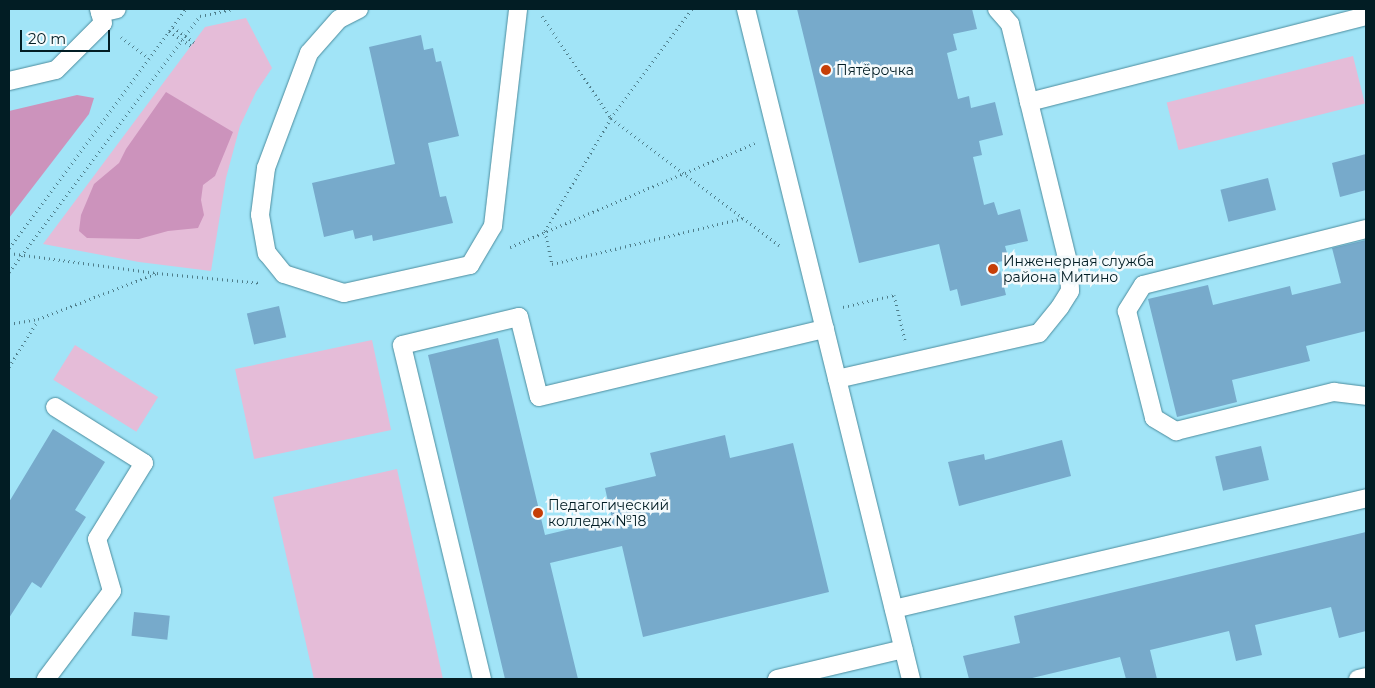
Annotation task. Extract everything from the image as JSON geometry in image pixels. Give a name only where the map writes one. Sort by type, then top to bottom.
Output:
[{"type":"lane","points":[[358,9],[339,19],[309,53],[266,168],[260,215],[268,253],[284,274],[344,293],[470,265],[494,226],[518,9]]},
{"type":"lane","points":[[746,9],[911,679]]},
{"type":"lane","points":[[837,379],[1038,333],[1070,291],[1069,266],[1010,24],[997,9]]},
{"type":"lane","points":[[9,81],[56,70],[104,13]]},
{"type":"lane","points":[[1029,102],[1366,16]]},
{"type":"lane","points":[[1366,229],[1143,285],[1127,311],[1154,418],[1176,431],[1334,392],[1366,396]]},
{"type":"lane","points":[[482,679],[402,345],[519,317],[539,398],[823,321]]},
{"type":"lane","points":[[46,679],[112,590],[97,539],[144,463],[55,407]]},
{"type":"lane","points":[[894,609],[1366,498]]},
{"type":"lane","points":[[776,679],[904,649]]},
{"type":"lane","points":[[1358,679],[1366,677]]},
{"type":"path","points":[[9,248],[186,9]]},
{"type":"path","points":[[9,272],[200,16],[233,9]]},
{"type":"path","points":[[538,9],[611,118],[810,268]]},
{"type":"path","points":[[692,9],[611,118],[545,231],[552,264],[744,218]]},
{"type":"path","points":[[104,13],[149,58]]},
{"type":"path","points":[[173,27],[194,42]]},
{"type":"path","points":[[170,31],[191,46]]},
{"type":"path","points":[[470,265],[545,231],[776,134]]},
{"type":"path","points":[[9,253],[157,273],[258,283],[284,274]]},
{"type":"path","points":[[9,324],[38,319],[157,273]]},
{"type":"path","points":[[823,321],[894,295],[910,362]]},
{"type":"path","points":[[9,368],[38,319]]},
{"type":"shaded area","points":[[246,18],[272,68],[256,92],[240,126],[226,178],[211,271],[139,262],[43,244],[205,27]]},
{"type":"shaded area","points":[[1353,56],[1365,104],[1179,150],[1167,102]]},
{"type":"shaded area","points":[[166,92],[233,132],[215,176],[203,185],[201,200],[204,215],[198,228],[168,231],[139,239],[87,238],[79,231],[81,215],[94,184],[119,163],[126,149]]},
{"type":"shaded area","points":[[77,95],[94,98],[89,114],[9,218],[9,111]]},
{"type":"shaded area","points":[[372,340],[391,430],[254,459],[235,369]]},
{"type":"shaded area","points":[[75,345],[158,397],[136,432],[53,380]]},
{"type":"shaded area","points":[[397,469],[443,679],[314,679],[273,497]]},
{"type":"building","points":[[797,9],[972,9],[977,29],[953,34],[957,50],[947,53],[958,99],[969,96],[971,108],[995,102],[1003,135],[979,141],[982,155],[973,157],[984,205],[994,202],[998,215],[1020,209],[1028,241],[1005,246],[1009,260],[998,262],[1006,295],[961,306],[957,289],[950,291],[939,244],[859,263]]},
{"type":"building","points":[[421,35],[424,50],[433,48],[436,62],[441,61],[459,136],[428,143],[440,197],[446,196],[453,223],[373,241],[372,235],[355,239],[353,230],[324,237],[312,183],[395,164],[369,47]]},
{"type":"building","points":[[1366,154],[1366,190],[1340,197],[1332,163]]},
{"type":"building","points":[[1268,178],[1276,210],[1228,222],[1220,190]]},
{"type":"building","points":[[1366,240],[1366,331],[1306,346],[1310,361],[1232,380],[1237,402],[1177,417],[1148,299],[1208,285],[1213,305],[1290,286],[1292,295],[1341,283],[1332,248]]},
{"type":"building","points":[[279,306],[286,337],[254,345],[247,313]]},
{"type":"building","points":[[498,338],[545,535],[612,519],[605,488],[656,476],[650,453],[725,435],[730,458],[793,443],[829,592],[643,637],[622,546],[550,563],[578,679],[505,679],[428,355]]},
{"type":"building","points":[[53,429],[105,462],[75,510],[86,517],[41,588],[32,582],[9,618],[9,502]]},
{"type":"building","points":[[1062,440],[1071,476],[959,506],[948,462],[984,454],[985,460]]},
{"type":"building","points":[[1261,446],[1269,480],[1223,491],[1215,457]]},
{"type":"building","points":[[1366,532],[1366,631],[1339,638],[1331,607],[1255,625],[1262,655],[1236,661],[1229,631],[1150,650],[1157,679],[1126,679],[1120,657],[1028,679],[969,679],[963,656],[1020,643],[1014,616]]},
{"type":"building","points":[[134,612],[170,616],[167,640],[131,636]]},
{"type":"place","name":"Пятёрочка","points":[[826,70]]},
{"type":"place","name":"Инженерная служба района Митино","points":[[993,269]]},
{"type":"place","name":"Педагогический колледж №18","points":[[538,513]]}]
